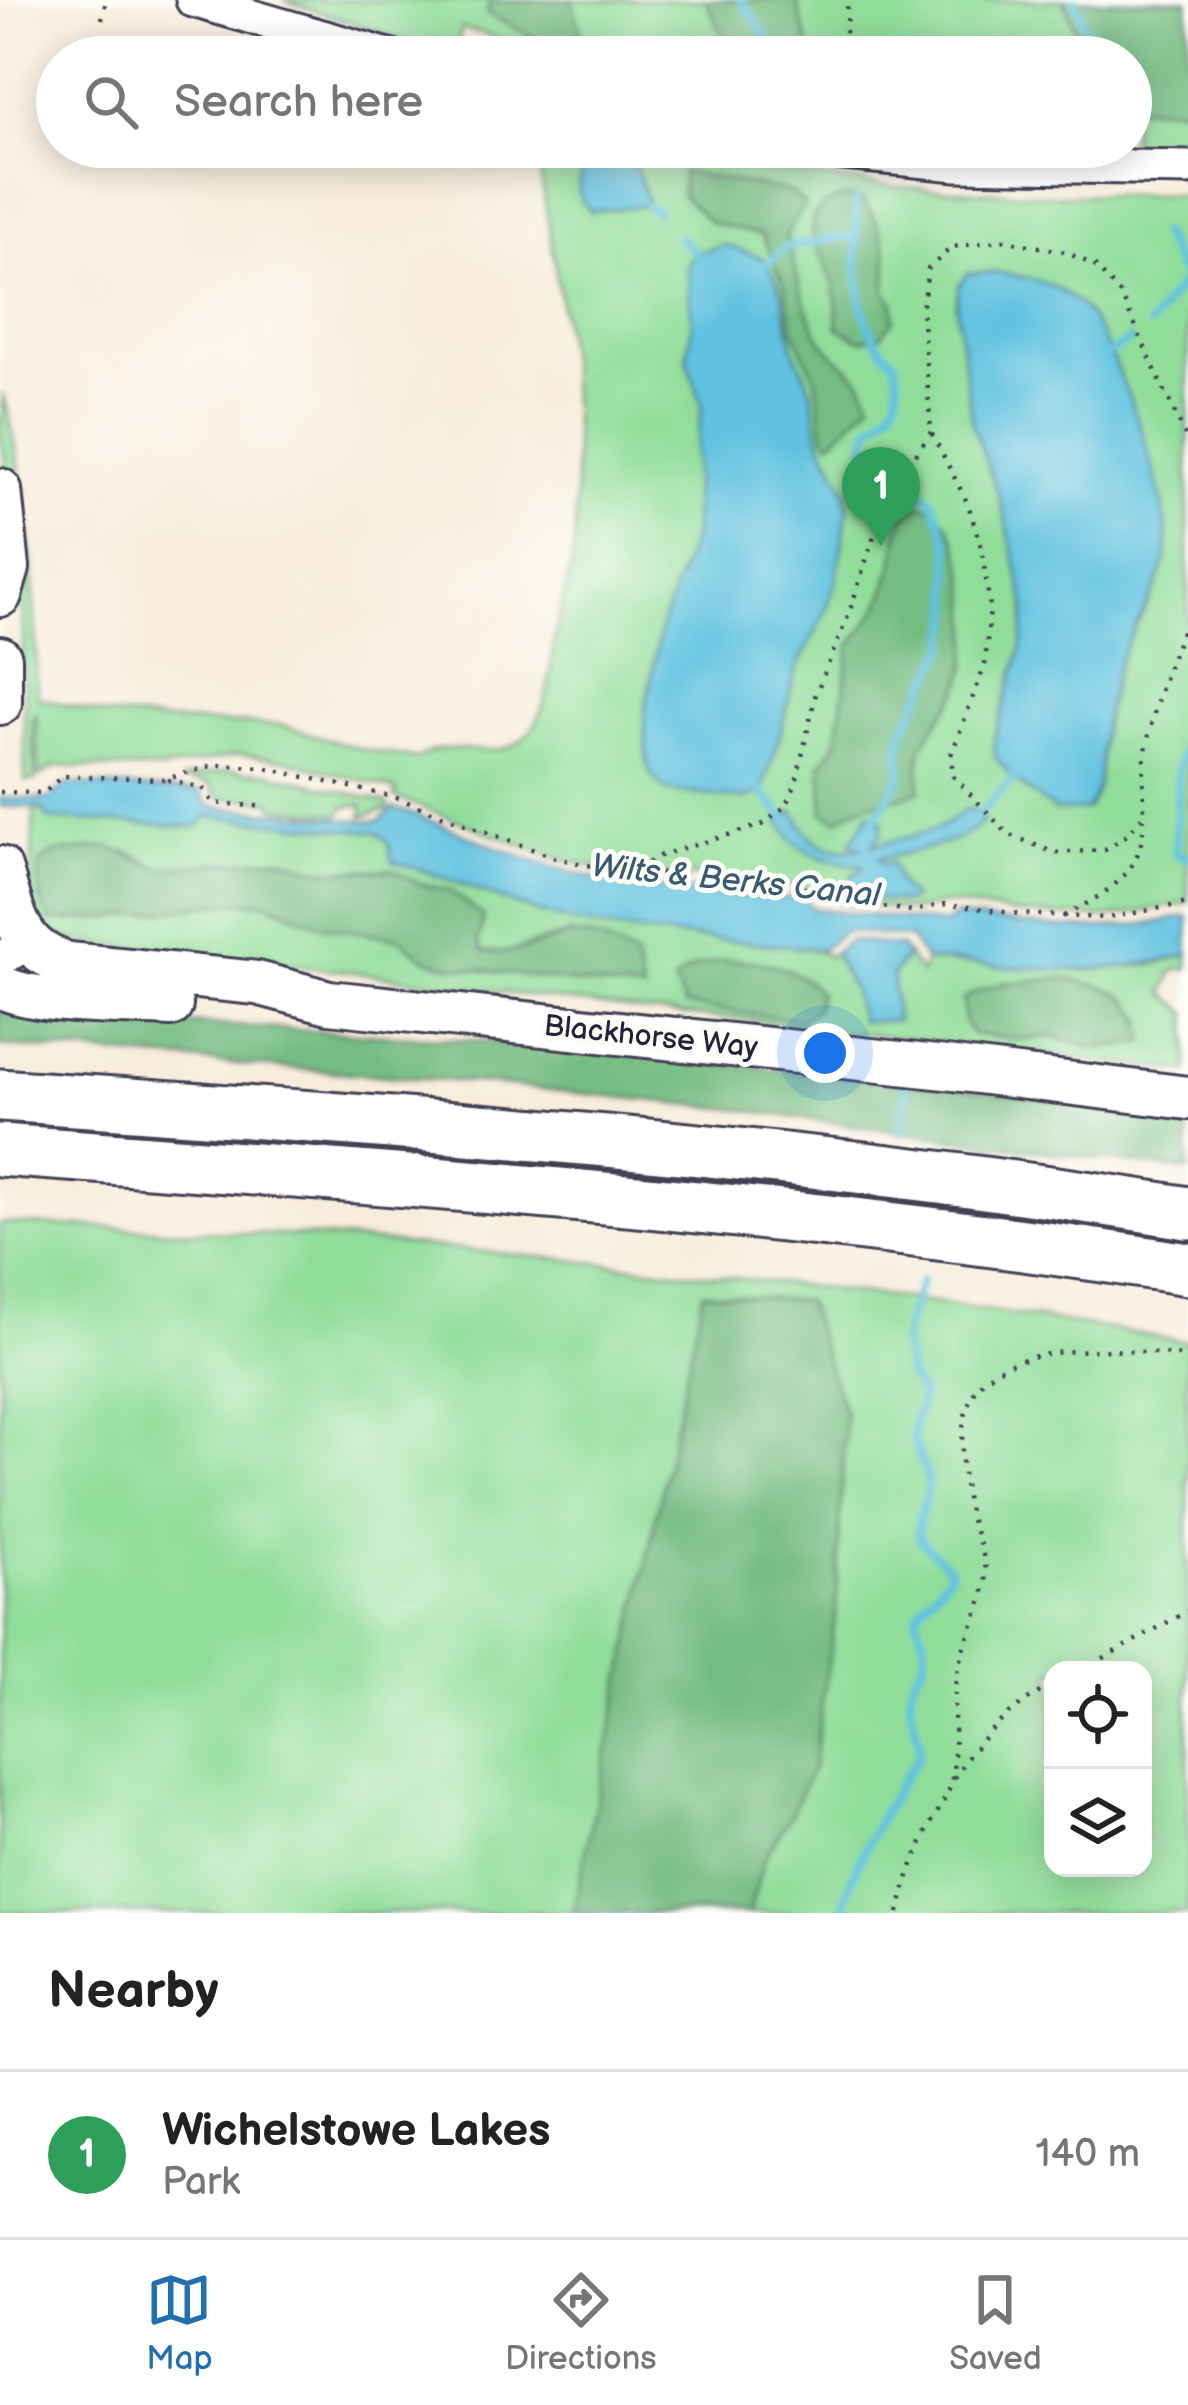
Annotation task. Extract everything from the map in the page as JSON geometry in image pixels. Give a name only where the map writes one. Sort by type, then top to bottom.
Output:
[{"type":"highway","points":[[0,1095],[380,1121],[722,1152],[1188,1213]]},
{"type":"highway","points":[[0,1150],[715,1207],[1006,1241],[1188,1269]]},
{"type":"main road","points":[[0,490],[8,568],[0,596]]},
{"type":"main road","points":[[0,658],[0,703]]},
{"type":"main road","points":[[0,868],[18,968]]},
{"type":"main road","name":"Blackhorse Way","points":[[18,968],[259,1010],[329,1002],[1188,1098]]},
{"type":"lane","points":[[193,0],[319,36]]},
{"type":"lane","points":[[1152,168],[1188,168]]},
{"type":"path","points":[[102,19],[106,0]]},
{"type":"path","points":[[842,36],[849,15],[846,0]]},
{"type":"path","points":[[1142,817],[1105,850],[1073,854],[1019,841],[976,803],[950,766],[985,665],[988,580],[968,504],[931,432],[922,308],[928,269],[952,247],[1004,240],[1066,252],[1094,265],[1107,277],[1145,343],[1188,442]]},
{"type":"path","points":[[644,874],[648,863],[661,855],[738,833],[772,819],[787,805],[816,693],[849,614],[877,526],[898,482],[931,432]]},
{"type":"path","points":[[1064,916],[1124,875],[1140,845],[1145,752],[1173,652],[1188,618]]},
{"type":"path","points":[[164,778],[215,764],[261,766],[431,808],[553,857],[644,874],[800,887],[843,902],[912,911],[946,904],[1064,916],[1126,916],[1188,903]]},
{"type":"path","points":[[0,792],[44,793],[62,776],[164,778],[203,788],[213,802],[267,807]]},
{"type":"path","points":[[952,1781],[952,1707],[958,1666],[986,1572],[968,1509],[963,1450],[967,1409],[978,1385],[1007,1364],[1070,1351],[1188,1357]]},
{"type":"path","points":[[1098,1661],[1188,1611]]},
{"type":"path","points":[[899,1913],[927,1832],[969,1753],[994,1726],[1044,1690]]},
{"type":"green space","points":[[283,0],[491,0],[487,13],[548,36],[491,36],[462,28],[460,36],[391,36]]},
{"type":"green space","points":[[491,0],[572,0],[582,36],[531,36],[487,14]]},
{"type":"green space","points":[[572,0],[706,0],[723,36],[581,36]]},
{"type":"green space","points":[[706,0],[796,0],[806,36],[723,36]]},
{"type":"green space","points":[[796,0],[1064,0],[1077,36],[806,36]]},
{"type":"green space","points":[[1064,0],[1188,0],[1188,108],[1152,107],[1152,36],[1077,36]]},
{"type":"green space","points":[[1152,107],[1188,108],[1188,147],[1152,146]]},
{"type":"green space","points":[[538,168],[748,168],[896,187],[1053,195],[1188,195],[1188,903],[1107,918],[1019,914],[946,904],[912,911],[843,902],[800,887],[586,865],[394,797],[397,791],[386,787],[286,760],[242,754],[161,770],[56,766],[39,777],[36,714],[35,781],[25,781],[22,570],[0,431],[3,393],[20,467],[30,544],[37,697],[104,715],[281,725],[357,748],[418,759],[444,749],[503,749],[529,733],[545,699],[574,542],[571,394]]},
{"type":"green space","points":[[682,172],[791,192],[805,205],[786,235],[804,300],[819,336],[861,381],[871,403],[831,442],[824,435],[817,383],[793,329],[785,287],[762,235],[711,223],[682,195]]},
{"type":"green space","points":[[844,197],[862,199],[876,220],[887,254],[885,290],[894,303],[894,320],[880,336],[860,340],[838,328],[834,286],[812,231],[817,211]]},
{"type":"green space","points":[[921,504],[938,513],[960,554],[970,637],[963,680],[922,749],[920,790],[860,807],[837,820],[824,812],[821,765],[837,741],[850,647],[880,605],[900,526],[909,510]]},
{"type":"green space","points":[[229,770],[269,773],[388,803],[388,809],[362,817],[363,805],[346,806],[340,815],[276,808],[270,801],[217,797],[210,784],[182,779]]},
{"type":"green space","points":[[34,808],[207,816],[377,832],[388,842],[393,861],[552,916],[644,933],[781,943],[828,957],[833,953],[852,988],[896,1021],[892,975],[907,955],[921,973],[926,961],[1088,970],[1154,964],[1188,955],[1188,969],[1175,969],[1164,992],[1188,1013],[1188,1072],[83,943],[45,931],[30,905]],"holes":[[[126,851],[160,868],[280,858],[322,870],[394,870],[417,883],[451,891],[484,917],[478,940],[482,951],[502,954],[571,933],[643,992],[446,965],[426,959],[398,938],[324,926],[265,902],[50,921]],[[1063,978],[1108,990],[1136,1010],[1144,1020],[1132,1045],[1091,1048],[1050,1036],[1024,1040],[973,1034],[1003,982]]]},
{"type":"green space","points":[[109,847],[160,868],[281,858],[322,870],[394,870],[417,883],[451,891],[484,917],[478,940],[482,951],[506,952],[572,936],[589,937],[636,959],[643,992],[446,965],[426,959],[398,938],[324,926],[265,902],[50,921],[39,893],[40,864],[53,853]]},
{"type":"green space","points":[[723,960],[762,963],[798,975],[819,992],[816,1009],[800,1020],[685,1006],[674,983],[690,970]]},
{"type":"green space","points":[[1062,978],[1120,994],[1138,1012],[1144,1043],[1091,1048],[1051,1036],[1024,1040],[972,1034],[964,1021],[963,999],[975,993],[999,985]]},
{"type":"green space","points":[[0,1012],[519,1043],[959,1088],[1188,1118],[1188,1171],[742,1110],[491,1084],[0,1046]]},
{"type":"green space","points":[[0,1223],[287,1235],[544,1257],[867,1294],[1188,1342],[1188,1913],[0,1913]]},
{"type":"green space","points":[[703,1292],[806,1301],[845,1414],[836,1610],[813,1765],[790,1817],[764,1858],[749,1913],[573,1913]]},
{"type":"water","points":[[585,168],[637,168],[648,206],[590,211],[578,185]]},
{"type":"water","points":[[724,245],[761,257],[773,273],[793,347],[812,391],[819,437],[846,490],[848,506],[837,579],[824,616],[796,670],[762,792],[745,799],[667,791],[650,774],[644,716],[661,626],[693,537],[695,454],[702,406],[687,358],[692,325],[687,265],[696,253]]},
{"type":"water","points":[[990,272],[1051,286],[1082,308],[1125,387],[1161,496],[1167,549],[1164,566],[1120,660],[1103,731],[1097,788],[1086,810],[1055,811],[1013,779],[995,757],[994,738],[1022,647],[1026,605],[1002,505],[972,423],[956,304],[959,285],[967,274]]},
{"type":"water","points":[[68,784],[200,791],[210,806],[365,821],[379,821],[394,808],[523,857],[596,878],[685,891],[805,899],[812,908],[945,924],[955,916],[1044,927],[1100,928],[1188,916],[1188,955],[1122,967],[1032,969],[925,961],[910,938],[845,931],[821,950],[639,932],[555,917],[392,861],[388,842],[377,832],[208,816],[197,827],[49,819],[40,808],[0,806],[0,798],[49,799]]},
{"type":"water","points":[[973,809],[984,821],[974,830],[935,847],[878,859],[883,864],[891,862],[900,886],[912,898],[906,903],[856,897],[850,888],[853,874],[862,865],[814,855],[794,842],[780,821],[794,811],[820,844],[848,849],[861,848],[851,843],[869,813],[882,820],[882,833],[873,845],[933,830]]},
{"type":"water","points":[[850,940],[901,947],[907,955],[892,975],[896,1021],[861,1021],[852,988],[833,953]]},
{"type":"waterway","points":[[741,0],[766,36]]},
{"type":"waterway","points":[[1074,0],[1089,36]]},
{"type":"waterway","points":[[856,199],[863,308],[880,346],[895,361],[898,382],[893,406],[871,426],[865,445],[933,501],[949,543],[952,613],[947,646],[901,736],[900,779],[872,823]]},
{"type":"waterway","points":[[648,206],[657,212]]},
{"type":"waterway","points":[[1161,233],[1188,289]]},
{"type":"waterway","points":[[766,264],[788,247],[858,234]]},
{"type":"waterway","points":[[679,237],[696,253]]},
{"type":"waterway","points":[[1150,325],[1183,281]]},
{"type":"waterway","points":[[1110,353],[1130,340]]},
{"type":"waterway","points":[[1188,729],[1178,771],[1176,854],[1188,857]]},
{"type":"waterway","points":[[975,818],[1013,779]]},
{"type":"waterway","points":[[762,792],[788,822]]},
{"type":"waterway","points":[[902,1134],[906,1084]]},
{"type":"waterway","points":[[843,1913],[873,1833],[918,1757],[910,1698],[925,1661],[925,1644],[916,1616],[951,1571],[924,1544],[918,1530],[927,1481],[913,1429],[922,1394],[909,1376],[903,1343],[921,1281]]},
{"type":"place","name":"Wichelstowe Lakes","points":[[881,546]]},
{"type":"water label","name":"Wilts & Berks Canal","points":[[736,879]]}]
